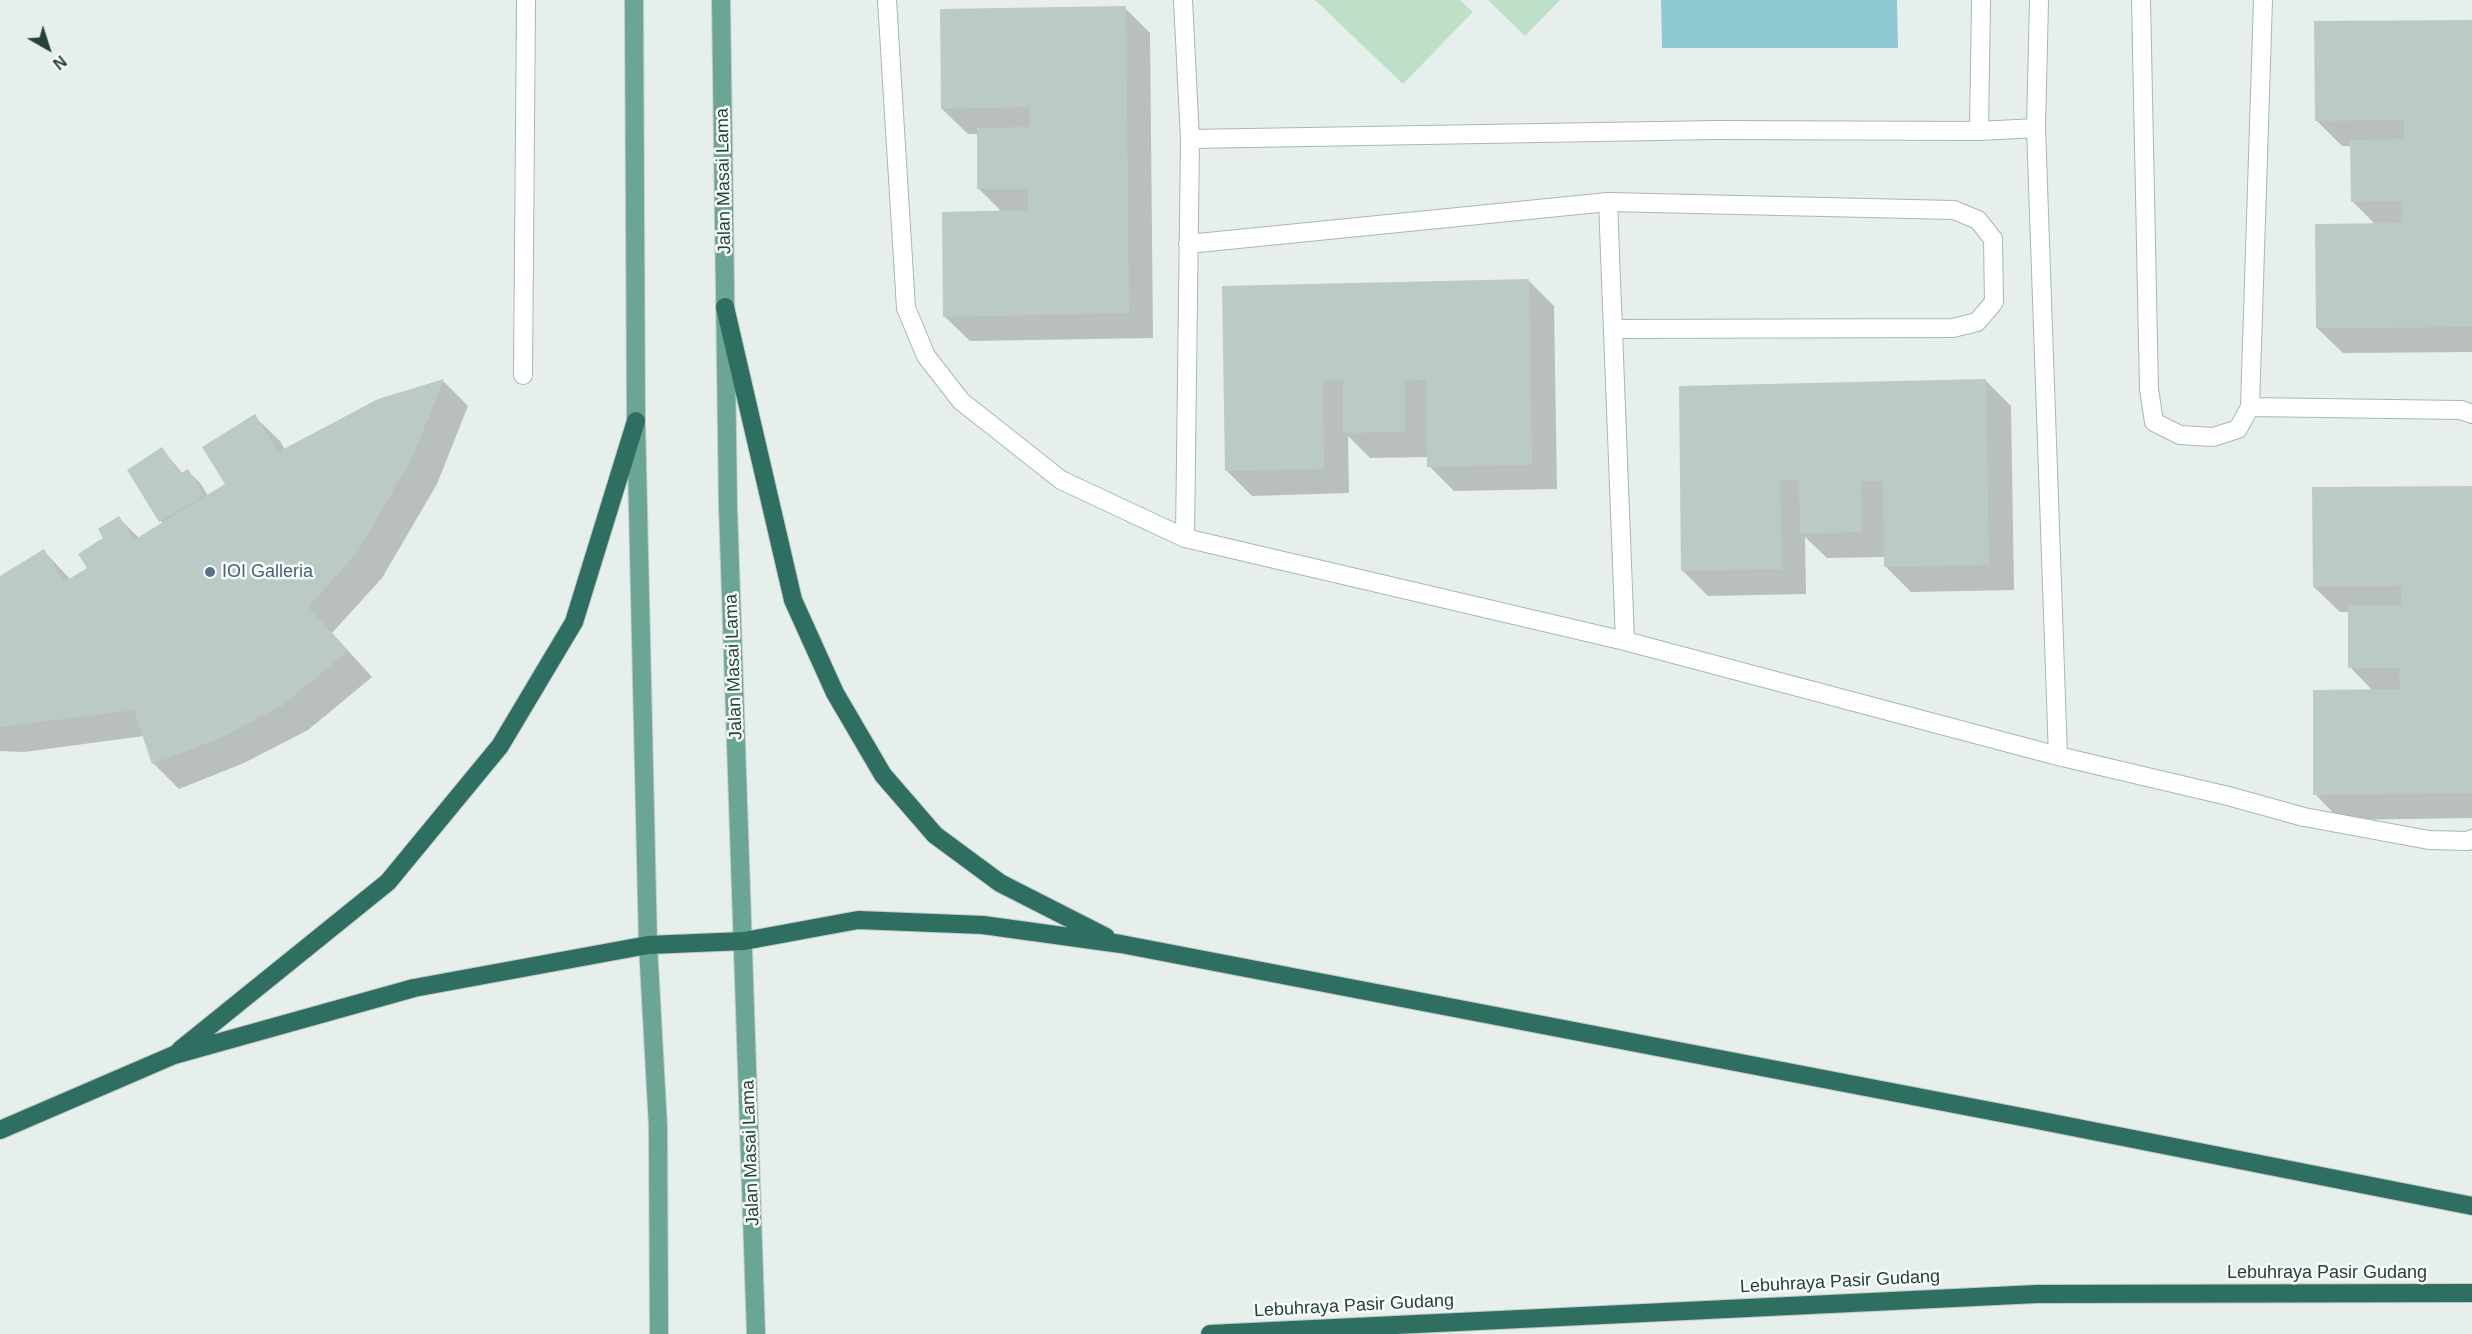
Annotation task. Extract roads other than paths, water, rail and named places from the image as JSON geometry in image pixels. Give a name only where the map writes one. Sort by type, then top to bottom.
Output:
[{"type":"highway","points":[[725,307],[793,600],[835,693],[883,775],[936,835],[1000,883],[1121,944]]},
{"type":"highway","points":[[174,1055],[388,882],[500,746],[574,622],[636,421]]},
{"type":"highway","points":[[0,1130],[174,1055],[414,988],[648,945],[744,941],[858,920],[983,925],[1121,944],[2038,1120],[2472,1206]]},
{"type":"highway","name":"Lebuhraya Pasir Gudang","points":[[1210,1334],[2037,1294],[2472,1293]]},
{"type":"main road","points":[[634,0],[636,421],[648,945],[658,1126],[659,1334]]},
{"type":"main road","name":"Jalan Masai Lama","points":[[721,0],[728,507],[756,1334]]},
{"type":"lane","points":[[523,375],[526,0]]},
{"type":"lane","points":[[887,0],[906,308],[926,356],[961,401],[1061,480],[1185,538],[1625,641],[2058,756],[2304,817],[2429,840],[2468,841],[2472,839]]},
{"type":"lane","points":[[1184,0],[1190,139],[1185,538]]},
{"type":"lane","points":[[1979,131],[1981,0]]},
{"type":"lane","points":[[2039,0],[2036,128],[2058,756]]},
{"type":"lane","points":[[2141,0],[2149,389],[2154,422],[2180,435],[2213,437],[2238,429],[2250,407],[2263,0]]},
{"type":"lane","points":[[1190,139],[1716,130],[1979,131],[2036,128]]},
{"type":"lane","points":[[1188,244],[1608,202],[1954,210],[1978,220],[1994,239],[1994,302],[1977,322],[1953,327],[1613,329]]},
{"type":"lane","points":[[1608,202],[1625,641]]},
{"type":"lane","points":[[2250,407],[2461,410],[2472,414]]},
{"type":"water","points":[[1661,0],[1897,0],[1898,48],[1662,48]]},
{"type":"place","name":"IOI Galleria","points":[[210,572]]}]
